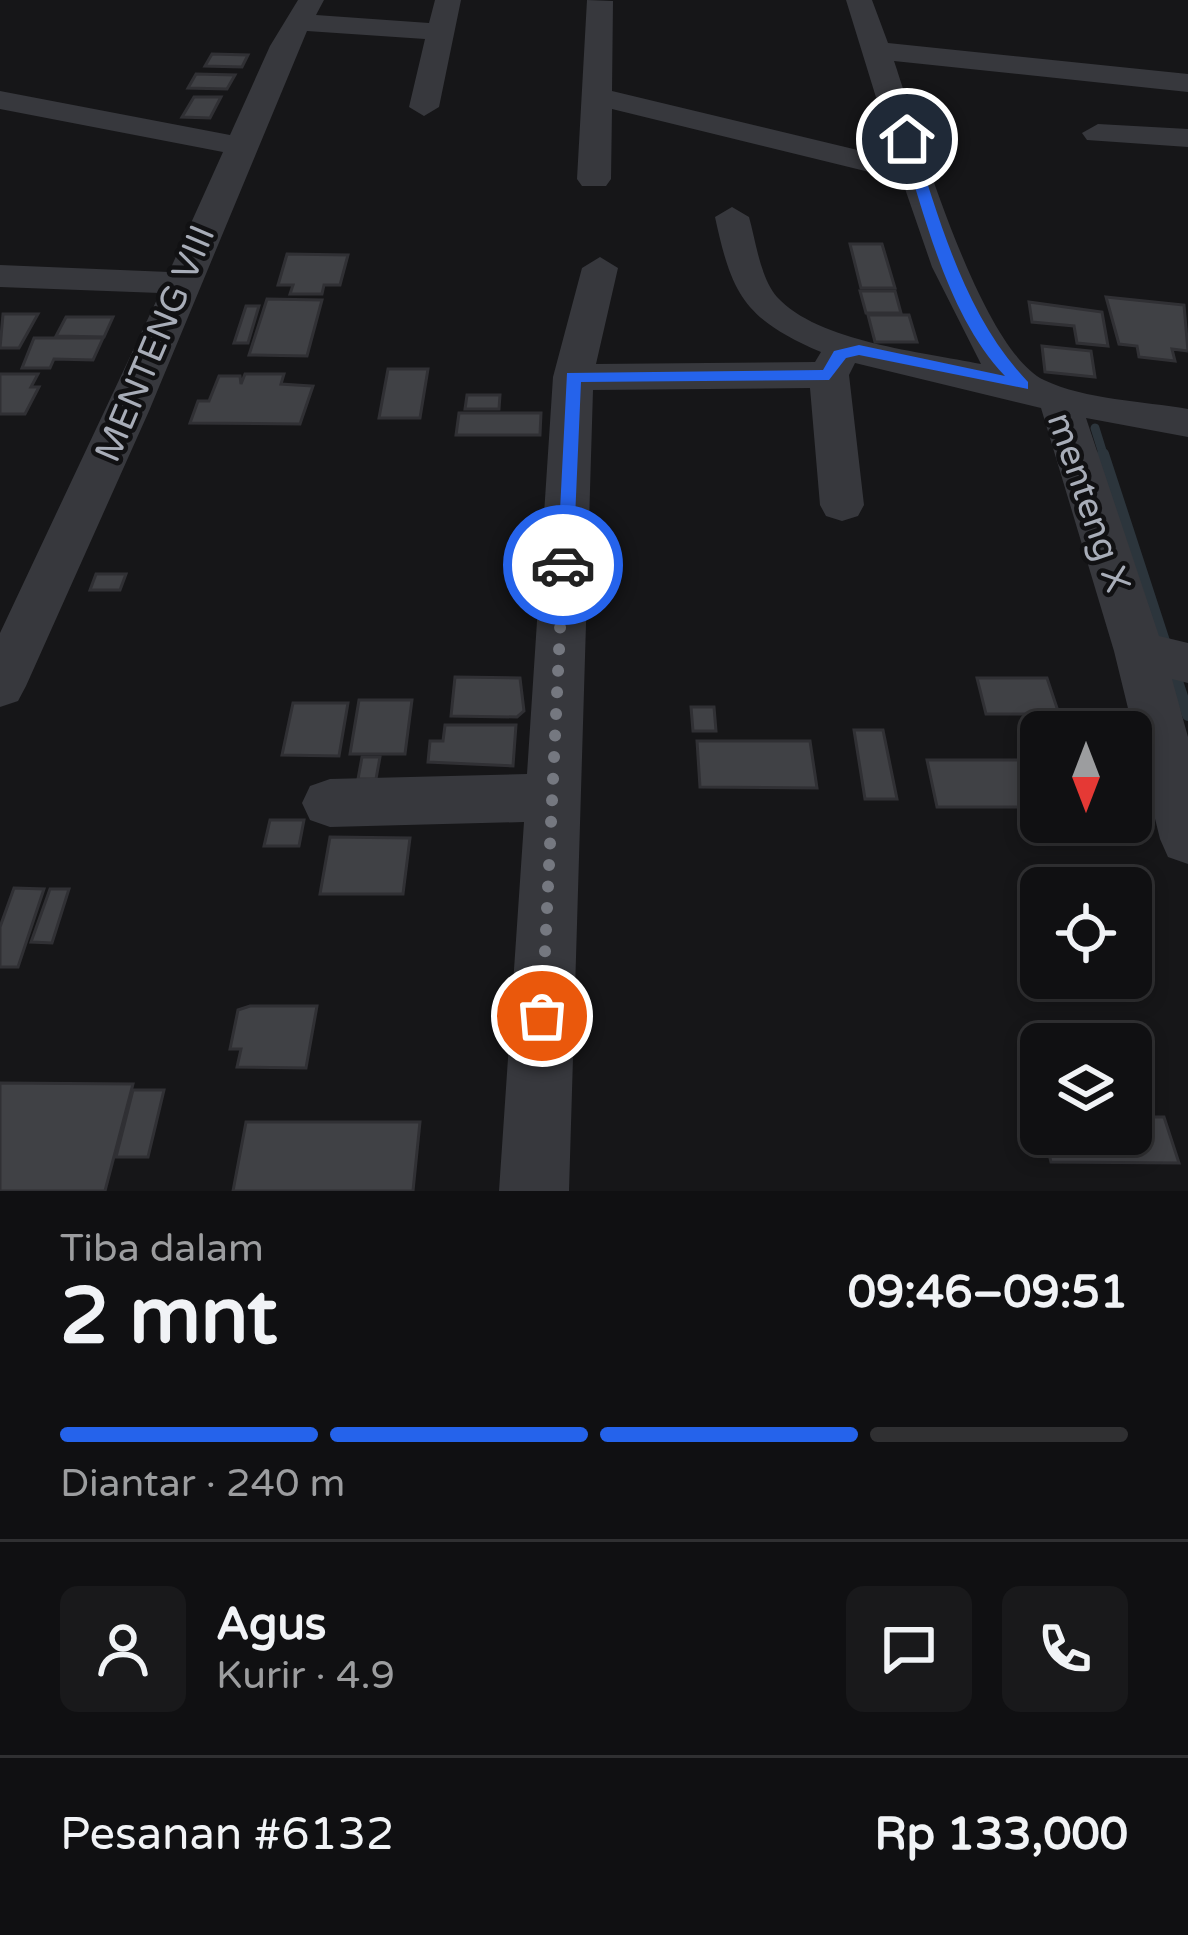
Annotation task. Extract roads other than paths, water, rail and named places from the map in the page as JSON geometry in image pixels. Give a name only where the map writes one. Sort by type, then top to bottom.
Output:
[{"type":"street","points":[[424,107],[448,0]]},
{"type":"street","name":"menteng X","points":[[859,0],[947,261],[988,344],[1040,393],[1139,651],[1162,756],[1188,839]]},
{"type":"street","points":[[595,179],[600,1]]},
{"type":"street","points":[[304,11],[440,32]]},
{"type":"street","name":"MENTENG VIII","points":[[0,686],[128,411],[178,283],[304,11]]},
{"type":"street","points":[[879,51],[1188,83]]},
{"type":"street","points":[[600,97],[918,174]]},
{"type":"street","points":[[0,100],[240,146]]},
{"type":"street","points":[[1097,133],[1188,138]]},
{"type":"street","points":[[732,217],[748,287],[768,314],[840,363]]},
{"type":"street","points":[[534,1191],[573,377],[600,268]]},
{"type":"street","points":[[0,276],[178,283]]},
{"type":"street","points":[[840,363],[842,505]]},
{"type":"street","points":[[573,377],[840,363],[1040,393],[1188,423]]},
{"type":"street","points":[[1139,651],[1188,663]]},
{"type":"street","points":[[330,803],[552,797]]},
{"type":"waterway","points":[[1095,428],[1104,457]]},
{"type":"waterway","points":[[1103,454],[1188,715]]}]
